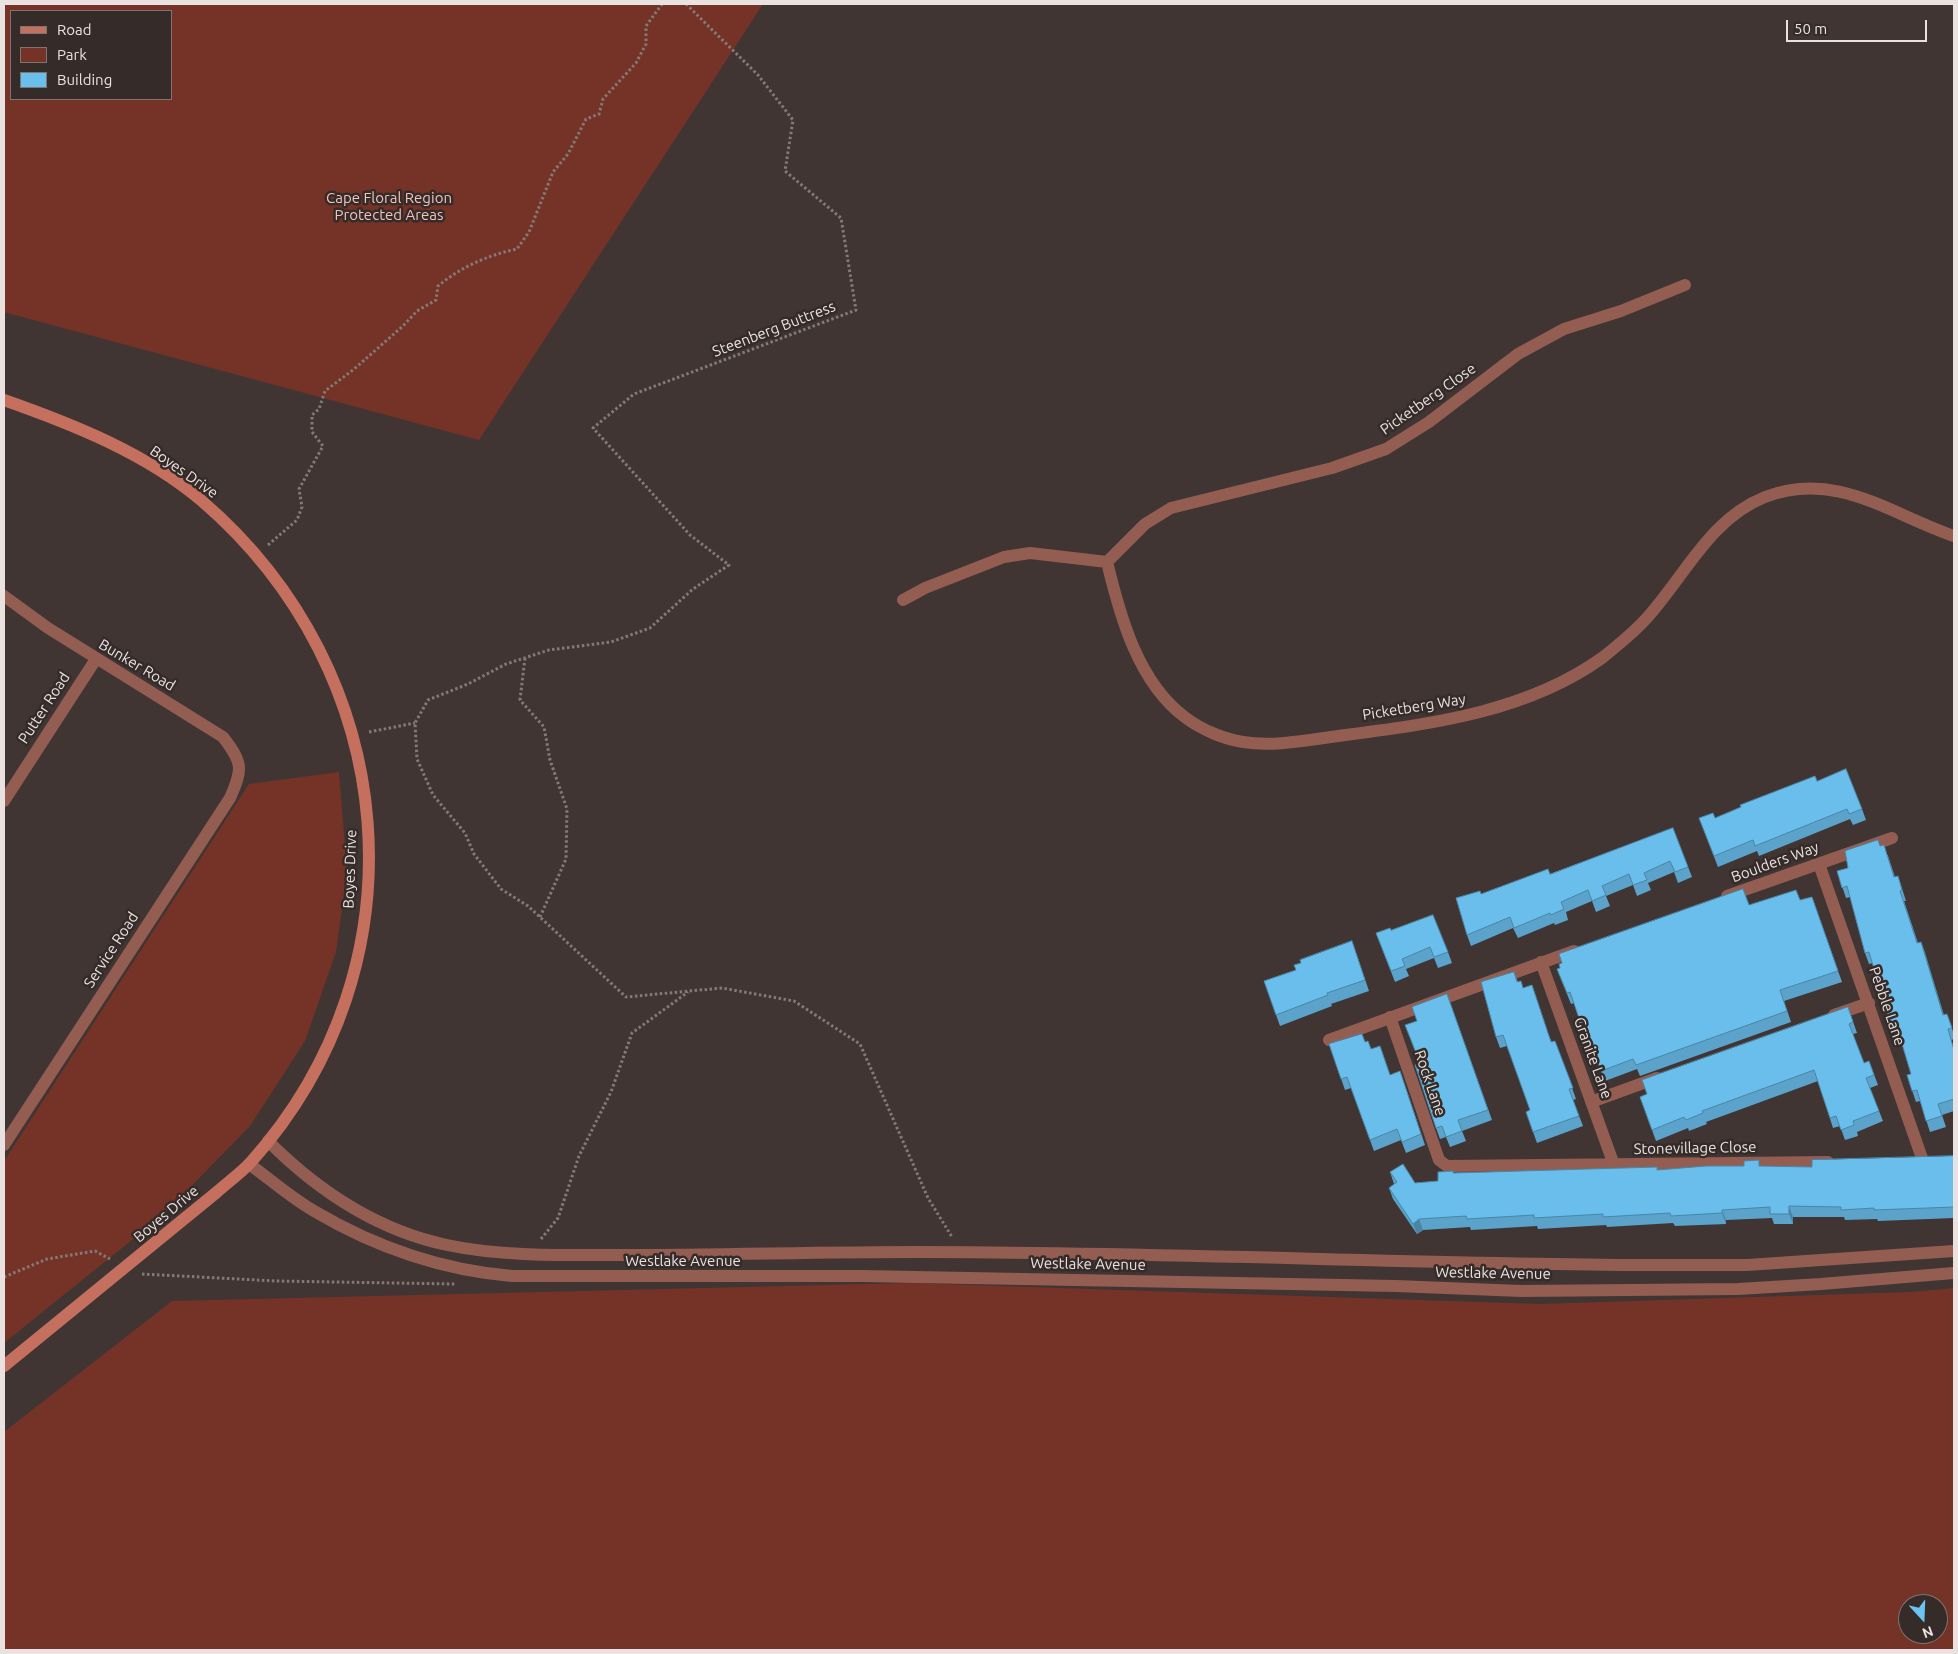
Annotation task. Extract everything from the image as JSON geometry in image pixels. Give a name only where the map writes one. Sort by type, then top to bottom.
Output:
[{"type":"main road","name":"Boyes Drive","points":[[4,400],[47,415],[99,438],[151,466],[200,500],[255,554],[277,581],[303,618],[337,685],[353,734],[367,804],[369,853],[364,924],[345,1001],[330,1041],[289,1112],[249,1164],[141,1256],[4,1366]]},
{"type":"street","name":"Picketberg Close","points":[[1106,562],[1145,524],[1170,508],[1332,468],[1386,449],[1429,422],[1518,354],[1564,329],[1622,311],[1685,285]]},
{"type":"street","name":"Picketberg Way","points":[[1106,562],[1119,610],[1138,658],[1161,695],[1186,718],[1220,737],[1244,743],[1276,744],[1466,716],[1511,704],[1543,690],[1600,659],[1627,638],[1646,619],[1712,534],[1728,518],[1763,498],[1794,490],[1825,489],[1852,494],[1954,536]]},
{"type":"street","points":[[903,600],[924,588],[1004,558],[1030,554],[1106,562]]},
{"type":"street","name":"Bunker Road","points":[[4,596],[48,628],[96,659],[223,737],[239,760],[241,771]]},
{"type":"street","name":"Putter Road","points":[[4,801],[96,659]]},
{"type":"street","name":"Service Road","points":[[4,1144],[230,798],[241,771]]},
{"type":"street","name":"Boulders Way","points":[[1717,900],[1892,838]]},
{"type":"street","name":"Pebble Lane","points":[[1819,864],[1869,1003],[1918,1161],[1938,1160]]},
{"type":"street","points":[[1329,1040],[1588,946]]},
{"type":"street","name":"Granite Lane","points":[[1542,962],[1614,1165]]},
{"type":"street","points":[[1823,1019],[1869,1003]]},
{"type":"street","name":"Rock Lane","points":[[1390,1017],[1439,1160]]},
{"type":"street","points":[[1591,1102],[1665,1075]]},
{"type":"street","name":"Westlake Avenue","points":[[268,1141],[327,1193],[401,1233],[445,1245],[483,1251],[528,1254],[962,1253],[1643,1265],[1747,1265],[1954,1251]]},
{"type":"street","name":"Stonevillage Close","points":[[1439,1160],[1453,1168],[1844,1162]]},
{"type":"street","name":"Westlake Avenue","points":[[249,1164],[312,1210],[360,1236],[444,1266],[476,1273],[512,1276],[872,1276],[1358,1285],[1521,1291],[1738,1289],[1954,1273]]},
{"type":"path","points":[[268,545],[298,520],[302,507],[299,489],[323,446],[312,432],[312,415],[319,409],[325,391],[354,370],[403,326],[416,311],[436,300],[438,286],[452,275],[497,253],[517,249],[529,232],[553,172],[568,154],[586,120],[599,114],[603,99],[636,64],[646,44],[646,26],[662,4]]},
{"type":"path","name":"Steenberg Buttress","points":[[525,658],[549,650],[611,642],[650,628],[693,589],[729,564],[690,535],[593,428],[634,394],[856,310],[841,218],[785,171],[793,120],[758,75],[686,4]]},
{"type":"path","points":[[540,918],[566,859],[566,809],[550,760],[544,727],[520,700],[525,658],[506,664],[468,684],[428,700],[415,723],[417,759],[432,796],[465,833],[474,854],[501,888],[528,906],[540,918],[626,997],[722,988],[794,1001],[860,1044],[928,1198],[962,1253]]},
{"type":"path","points":[[369,732],[415,723]]},
{"type":"path","points":[[528,1254],[558,1218],[579,1156],[611,1092],[632,1034],[689,992]]},
{"type":"path","points":[[4,1277],[46,1259],[95,1252],[111,1260]]},
{"type":"path","points":[[139,1274],[276,1281],[460,1285]]},
{"type":"green space","name":"Cape Floral Region Protected Areas","points":[[4,4],[763,4],[479,440],[4,312]]},
{"type":"green space","points":[[339,772],[347,872],[336,952],[305,1041],[250,1126],[163,1215],[4,1343],[4,1161],[249,784]]},
{"type":"green space","points":[[910,1283],[1540,1304],[1911,1292],[1954,1288],[1954,1650],[4,1650],[4,1432],[172,1301]]},
{"type":"building","points":[[1846,769],[1862,809],[1849,814],[1847,809],[1755,846],[1753,840],[1714,856],[1699,818],[1713,813],[1715,818],[1741,807],[1740,805],[1815,776],[1817,781]]},
{"type":"building","points":[[1673,828],[1688,867],[1675,872],[1670,861],[1644,873],[1647,880],[1633,885],[1629,874],[1602,886],[1606,895],[1592,901],[1588,890],[1561,902],[1564,909],[1551,915],[1550,913],[1514,928],[1510,917],[1467,935],[1456,898],[1480,891],[1481,894],[1548,869],[1550,874]]},
{"type":"building","points":[[1878,840],[1880,846],[1884,845],[1894,877],[1898,876],[1902,890],[1900,891],[1917,943],[1921,942],[1943,1015],[1947,1014],[1952,1028],[1948,1029],[1954,1050],[1954,1099],[1938,1104],[1942,1116],[1926,1121],[1917,1090],[1912,1091],[1907,1075],[1911,1074],[1896,1024],[1891,1026],[1869,952],[1865,953],[1847,886],[1842,888],[1837,871],[1848,868],[1845,851]]},
{"type":"building","points":[[1743,889],[1749,905],[1796,890],[1800,900],[1812,897],[1838,971],[1780,990],[1787,1011],[1636,1065],[1633,1059],[1601,1071],[1594,1052],[1589,1054],[1570,992],[1567,993],[1557,969],[1560,968],[1559,964],[1562,963],[1559,954]]},
{"type":"building","points":[[1433,915],[1448,952],[1434,957],[1430,947],[1402,959],[1405,966],[1391,971],[1376,933],[1390,928],[1391,930]]},
{"type":"building","points":[[1352,941],[1365,980],[1327,993],[1328,995],[1276,1015],[1264,981],[1296,970],[1294,965],[1301,963],[1300,960]]},
{"type":"building","points":[[1514,972],[1517,982],[1521,981],[1523,988],[1532,985],[1551,1042],[1555,1041],[1573,1088],[1569,1089],[1579,1116],[1533,1132],[1526,1112],[1530,1110],[1503,1035],[1496,1037],[1481,982]]},
{"type":"building","points":[[1447,994],[1488,1110],[1458,1120],[1462,1131],[1446,1137],[1442,1126],[1436,1128],[1415,1065],[1420,1063],[1405,1025],[1417,1021],[1412,1007]]},
{"type":"building","points":[[1848,1007],[1853,1022],[1849,1024],[1864,1063],[1869,1061],[1874,1075],[1866,1078],[1879,1111],[1853,1121],[1854,1125],[1841,1130],[1836,1116],[1830,1118],[1814,1070],[1702,1111],[1703,1113],[1686,1120],[1684,1117],[1652,1130],[1640,1097],[1647,1094],[1642,1080]]},
{"type":"building","points":[[1362,1034],[1365,1042],[1368,1041],[1371,1049],[1380,1046],[1390,1075],[1400,1071],[1421,1134],[1402,1142],[1397,1129],[1370,1140],[1347,1077],[1341,1079],[1329,1044]]},
{"type":"building","points":[[1954,1156],[1954,1207],[1841,1210],[1841,1207],[1789,1206],[1789,1214],[1770,1214],[1770,1207],[1722,1210],[1722,1213],[1671,1216],[1670,1213],[1603,1217],[1603,1214],[1534,1218],[1534,1215],[1467,1219],[1466,1216],[1419,1219],[1413,1224],[1389,1188],[1397,1182],[1390,1172],[1403,1164],[1415,1183],[1438,1181],[1438,1172],[1453,1171],[1453,1173],[1657,1167],[1657,1170],[1706,1166],[1744,1166],[1744,1161],[1759,1160],[1759,1166],[1812,1167],[1812,1160]]}]
